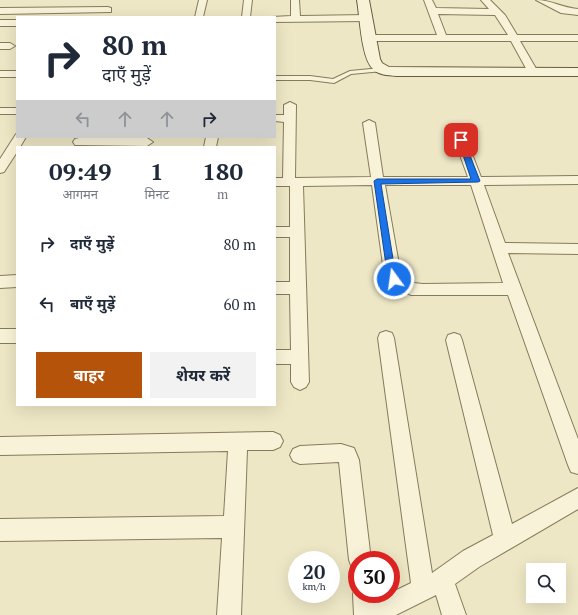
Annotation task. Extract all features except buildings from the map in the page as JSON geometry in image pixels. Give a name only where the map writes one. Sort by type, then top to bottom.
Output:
[{"type":"street","points":[[1,23],[20,0]]},
{"type":"street","points":[[199,16],[203,0]]},
{"type":"street","points":[[246,16],[248,0]]},
{"type":"street","points":[[295,0],[296,19]]},
{"type":"street","points":[[363,0],[373,60],[376,66],[381,70],[396,72],[578,72]]},
{"type":"street","points":[[428,0],[434,11],[443,39]]},
{"type":"street","points":[[485,0],[498,12],[533,72]]},
{"type":"street","points":[[540,0],[564,11],[578,12]]},
{"type":"street","points":[[0,11],[108,10]]},
{"type":"street","points":[[434,11],[498,12]]},
{"type":"street","points":[[276,19],[367,18]]},
{"type":"street","points":[[1,23],[16,23]]},
{"type":"street","points":[[370,38],[578,38]]},
{"type":"street","points":[[0,74],[16,74]]},
{"type":"street","points":[[290,105],[292,182],[296,232],[300,382]]},
{"type":"street","points":[[0,111],[16,111]]},
{"type":"street","points":[[276,118],[290,119]]},
{"type":"street","points":[[369,123],[390,265],[394,279],[411,289],[514,289]]},
{"type":"street","points":[[456,128],[578,465]]},
{"type":"street","points":[[0,169],[19,138]]},
{"type":"street","points":[[79,142],[147,142]]},
{"type":"street","points":[[276,182],[578,180]]},
{"type":"street","points":[[276,232],[296,232]]},
{"type":"street","points":[[499,248],[578,249]]},
{"type":"street","points":[[0,282],[16,281]]},
{"type":"street","points":[[276,288],[297,288]]},
{"type":"street","points":[[0,336],[16,336]]},
{"type":"street","points":[[386,338],[432,585],[454,615]]},
{"type":"street","points":[[454,340],[505,540]]},
{"type":"street","points":[[276,357],[299,357]]},
{"type":"street","points":[[0,446],[273,441]]},
{"type":"street","points":[[229,615],[238,442]]},
{"type":"street","points":[[300,455],[347,454],[349,460],[359,551]]},
{"type":"street","points":[[371,615],[432,585],[471,559],[578,498]]},
{"type":"street","points":[[0,530],[234,527]]},
{"type":"street","points":[[365,603],[366,615]]},
{"type":"lane","points":[[276,78],[310,78],[334,81],[350,73],[381,70]]},
{"type":"route","points":[[394,279],[390,265],[377,181],[476,181],[461,140]]}]
